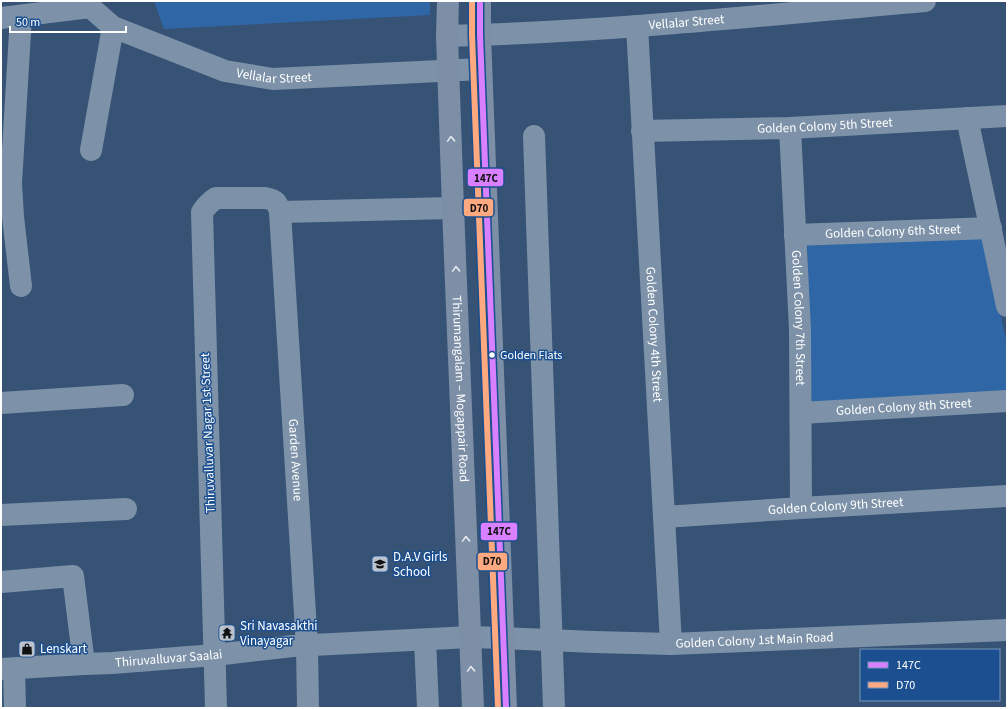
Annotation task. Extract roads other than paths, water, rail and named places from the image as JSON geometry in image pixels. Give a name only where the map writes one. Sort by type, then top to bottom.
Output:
[{"type":"main road","name":"Thirumangalam – Mogappair Road","points":[[448,1],[448,70],[473,708]]},
{"type":"main road","points":[[480,1],[481,68],[506,708]]},
{"type":"street","name":"Vellalar Street","points":[[447,36],[480,36],[637,26],[925,1]]},
{"type":"street","name":"Vellalar Street","points":[[89,4],[113,27],[225,71],[274,79],[481,68]]},
{"type":"street","points":[[21,286],[12,217],[11,17],[89,4]]},
{"type":"street","name":"Golden Colony 4th Street","points":[[637,26],[671,644]]},
{"type":"street","points":[[92,150],[113,27]]},
{"type":"street","name":"Golden Colony 5th Street","points":[[642,131],[790,128],[1007,116]]},
{"type":"street","points":[[967,118],[1007,306]]},
{"type":"street","name":"Golden Colony 7th Street","points":[[790,128],[800,330],[801,508]]},
{"type":"street","points":[[534,136],[554,708]]},
{"type":"street","name":"Thiruvalluvar Nagar 1st Street","points":[[216,708],[202,212],[206,205],[216,198],[265,198],[272,199],[277,203],[280,212]]},
{"type":"street","points":[[280,212],[453,208]]},
{"type":"street","name":"Garden Avenue","points":[[280,212],[307,646],[308,708]]},
{"type":"street","name":"Golden Colony 6th Street","points":[[795,235],[991,228]]},
{"type":"street","points":[[1,403],[123,395]]},
{"type":"street","name":"Golden Colony 8th Street","points":[[801,413],[1007,402]]},
{"type":"street","name":"Golden Colony 9th Street","points":[[664,517],[1007,496]]},
{"type":"street","points":[[1,515],[126,509]]},
{"type":"street","points":[[1,582],[73,576],[84,664]]},
{"type":"street","name":"Golden Colony 1st Main Road","points":[[503,638],[671,644],[1007,630]]},
{"type":"street","name":"Thiruvalluvar Saalai","points":[[7,669],[84,664],[112,664],[215,655],[293,646],[470,637],[503,638]]},
{"type":"street","points":[[425,640],[428,708]]},
{"type":"street","points":[[7,669],[15,708]]},
{"type":"place","name":"Golden Flats","points":[[492,355]]},
{"type":"place","name":"D.A.V Girls School","points":[[380,564]]},
{"type":"place","name":"Sri Navasakthi Vinayagar","points":[[227,633]]},
{"type":"place","name":"Lenskart","points":[[27,649]]}]
